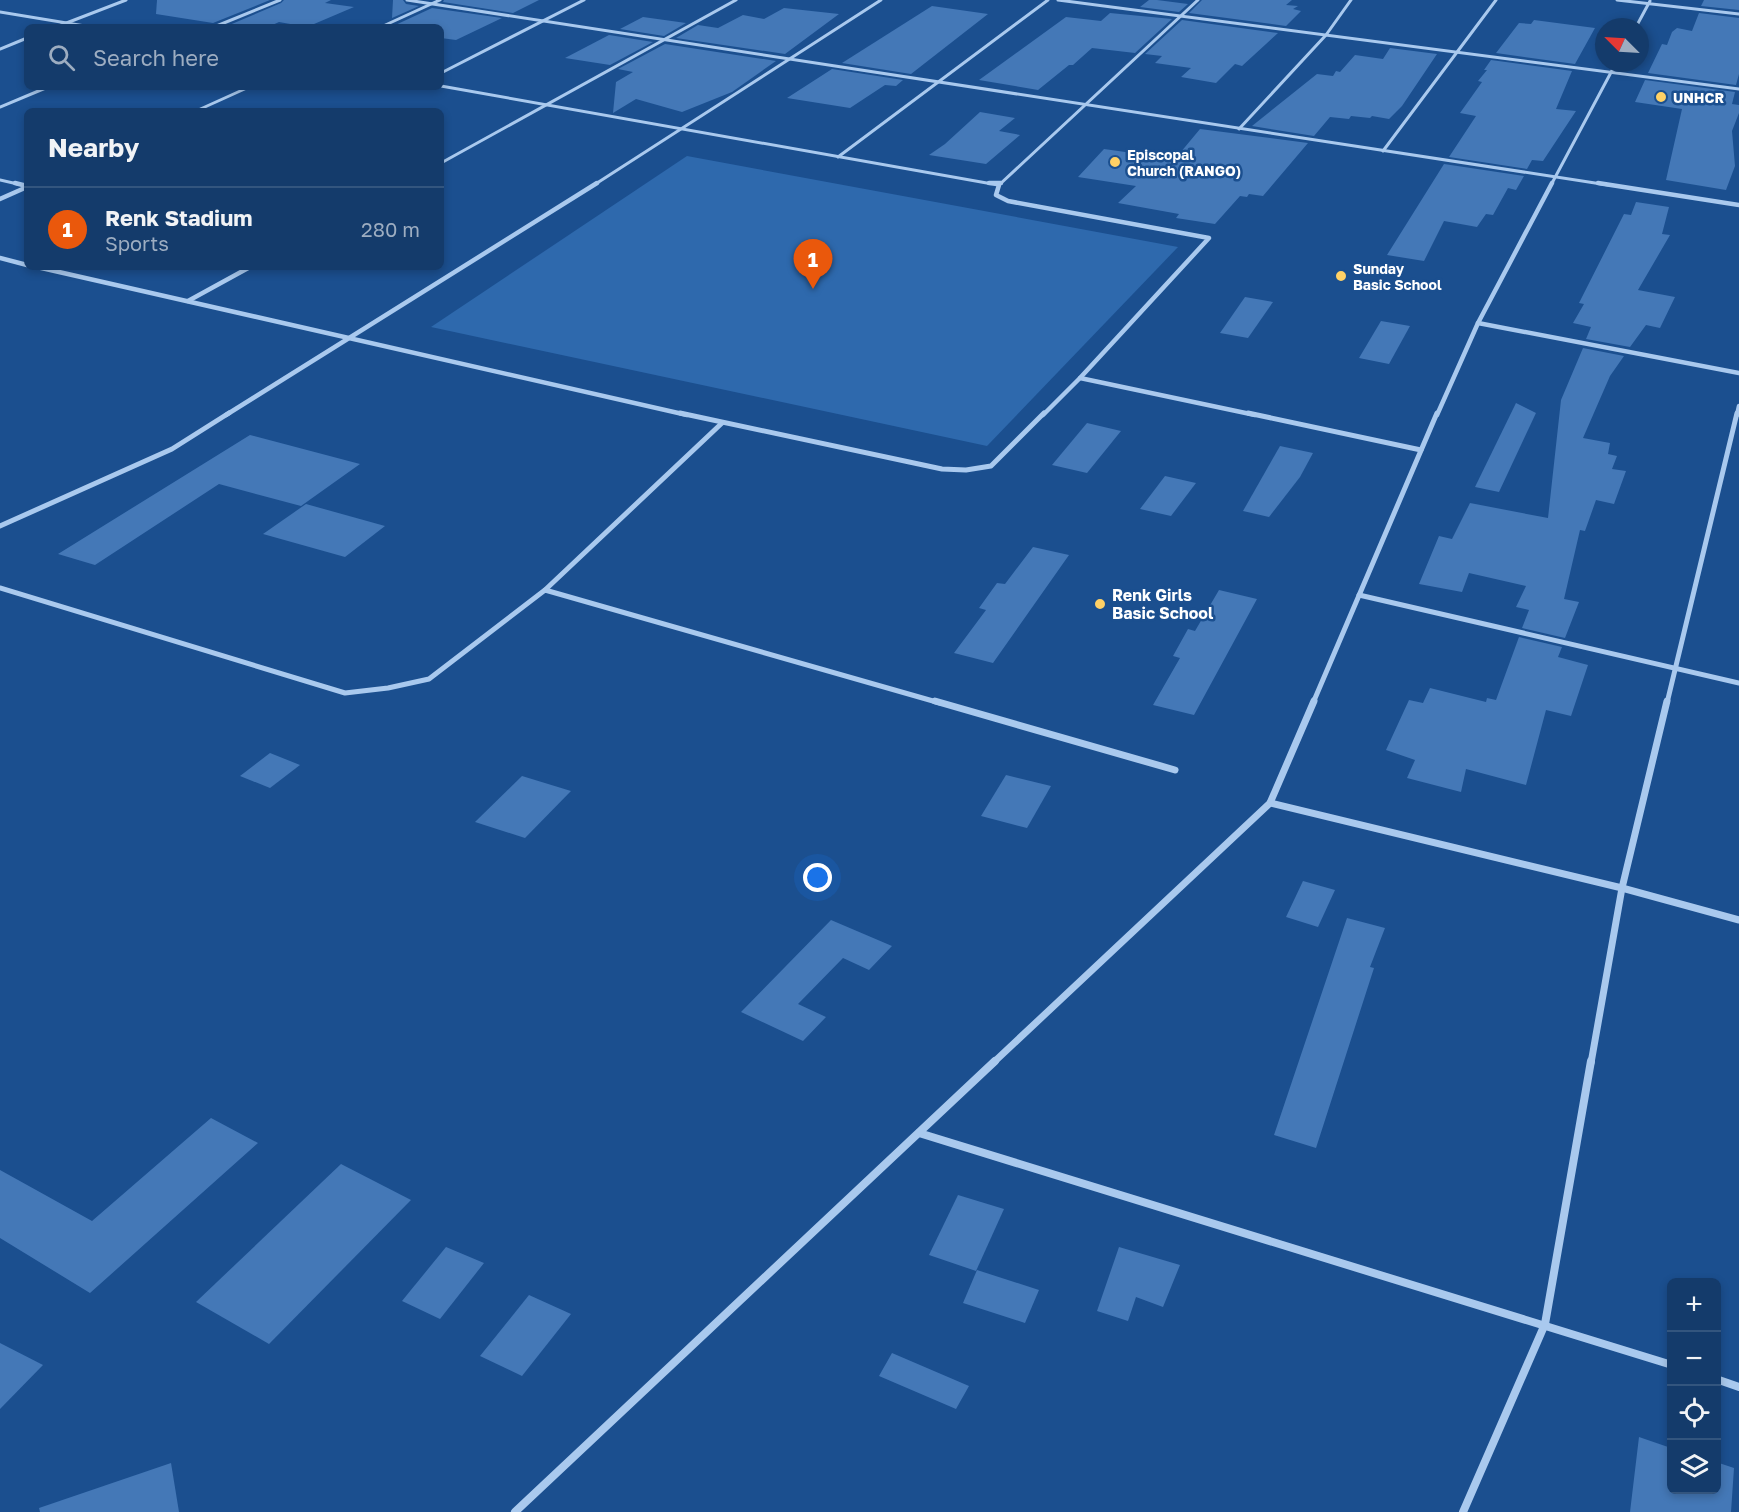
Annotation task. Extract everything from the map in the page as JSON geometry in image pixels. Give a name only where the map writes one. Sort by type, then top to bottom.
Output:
[{"type":"street","points":[[66,23],[126,0]]},
{"type":"street","points":[[221,24],[280,0]]},
{"type":"street","points":[[407,0],[1739,205]]},
{"type":"street","points":[[388,24],[440,0]]},
{"type":"street","points":[[444,71],[584,0]]},
{"type":"street","points":[[444,162],[736,0]]},
{"type":"street","points":[[0,526],[172,448],[682,130],[881,0]]},
{"type":"street","points":[[838,157],[1048,0]]},
{"type":"street","points":[[1058,0],[1595,70]]},
{"type":"street","points":[[50,270],[722,423],[942,470],[966,470],[991,466],[1080,378],[1209,238],[1008,201],[996,195],[999,185],[1198,0]]},
{"type":"street","points":[[1239,129],[1326,34],[1351,0]]},
{"type":"street","points":[[1383,151],[1496,0]]},
{"type":"street","points":[[1617,0],[1649,2],[1739,15]]},
{"type":"street","points":[[1641,18],[1649,2]]},
{"type":"street","points":[[0,12],[72,24]]},
{"type":"street","points":[[0,49],[24,39]]},
{"type":"street","points":[[515,1512],[1270,803],[1421,450],[1479,323],[1611,72],[1739,89]]},
{"type":"street","points":[[444,87],[999,185]]},
{"type":"street","points":[[0,107],[41,90]]},
{"type":"street","points":[[203,108],[242,90]]},
{"type":"street","points":[[0,180],[24,185]]},
{"type":"street","points":[[0,199],[24,187]]},
{"type":"street","points":[[0,258],[24,264]]},
{"type":"street","points":[[187,301],[244,270]]},
{"type":"street","points":[[1479,323],[1739,373]]},
{"type":"street","points":[[1080,378],[1421,450]]},
{"type":"street","points":[[1463,1512],[1545,1324],[1622,888],[1739,406]]},
{"type":"street","points":[[0,588],[345,693],[429,680],[545,590],[722,423]]},
{"type":"street","points":[[545,590],[1175,770]]},
{"type":"street","points":[[1359,595],[1739,682]]},
{"type":"street","points":[[1270,803],[1622,888],[1739,920]]},
{"type":"street","points":[[919,1133],[1545,1324],[1667,1364]]},
{"type":"street","points":[[1721,1381],[1739,1387]]},
{"type":"shaded area","points":[[687,156],[1178,247],[987,446],[431,327]]},
{"type":"building","points":[[157,0],[270,0],[213,23],[156,14]]},
{"type":"building","points":[[284,0],[331,0],[325,3],[354,7],[314,24],[279,22],[275,24],[232,24]]},
{"type":"building","points":[[393,0],[403,0],[406,4],[419,6],[392,18]]},
{"type":"building","points":[[444,0],[539,0],[513,13],[443,2]]},
{"type":"building","points":[[1149,0],[1188,4],[1179,12],[1140,7]]},
{"type":"building","points":[[1202,0],[1292,0],[1286,5],[1298,6],[1293,9],[1301,11],[1286,26],[1189,13]]},
{"type":"building","points":[[1704,0],[1739,0],[1739,10],[1701,6]]},
{"type":"building","points":[[932,6],[988,14],[911,74],[842,63]]},
{"type":"building","points":[[432,8],[502,18],[456,40],[444,38],[444,24],[397,24]]},
{"type":"building","points":[[784,8],[839,14],[785,54],[676,38],[698,25],[718,28],[743,15],[764,19]]},
{"type":"building","points":[[1110,13],[1172,19],[1135,53],[1092,48],[1038,90],[979,80],[1066,17],[1101,21]]},
{"type":"building","points":[[1699,13],[1739,18],[1739,74],[1736,85],[1648,73],[1662,44],[1667,45],[1672,32],[1677,28],[1692,31]]},
{"type":"building","points":[[643,17],[686,23],[664,36],[620,29]]},
{"type":"building","points":[[1182,20],[1278,33],[1242,66],[1235,64],[1216,83],[1181,77],[1191,68],[1155,63],[1162,56],[1145,54]]},
{"type":"building","points":[[1534,20],[1595,28],[1575,64],[1496,53],[1519,23],[1531,24]]},
{"type":"building","points":[[609,35],[653,42],[610,65],[565,58]]},
{"type":"building","points":[[665,44],[776,61],[732,92],[682,112],[636,99],[613,113],[616,82],[633,72],[618,69]]},
{"type":"building","points":[[1390,48],[1437,54],[1402,106],[1389,119],[1372,116],[1370,118],[1351,116],[1349,119],[1330,117],[1314,136],[1252,126],[1317,74],[1333,76],[1336,71],[1340,72],[1355,55],[1383,59]]},
{"type":"building","points":[[1491,60],[1572,71],[1556,109],[1576,111],[1543,161],[1532,160],[1527,169],[1449,157],[1476,116],[1460,113],[1482,82],[1478,81],[1487,70],[1484,70]]},
{"type":"building","points":[[832,69],[903,80],[896,86],[885,85],[850,108],[787,98]]},
{"type":"building","points":[[1645,80],[1735,92],[1732,104],[1739,105],[1739,113],[1732,131],[1735,166],[1726,190],[1666,180],[1682,109],[1635,102]]},
{"type":"building","points":[[980,112],[1015,118],[999,131],[1020,135],[986,164],[929,155],[945,144]]},
{"type":"building","points":[[1200,129],[1308,143],[1263,196],[1249,194],[1247,197],[1240,196],[1215,224],[1176,218],[1179,214],[1118,203],[1136,186],[1078,177],[1104,149],[1175,159]]},
{"type":"building","points":[[1444,164],[1524,176],[1516,190],[1508,188],[1493,215],[1486,214],[1477,227],[1444,221],[1424,261],[1387,255]]},
{"type":"building","points":[[1636,202],[1669,207],[1662,234],[1670,235],[1638,290],[1675,297],[1660,328],[1646,325],[1630,347],[1586,339],[1591,327],[1573,323],[1584,304],[1579,303],[1624,214],[1631,215]]},
{"type":"building","points":[[1245,297],[1273,302],[1248,338],[1220,333]]},
{"type":"building","points":[[1381,321],[1410,326],[1389,364],[1359,358]]},
{"type":"building","points":[[1583,348],[1624,356],[1610,376],[1583,438],[1610,443],[1608,454],[1617,456],[1612,469],[1626,471],[1614,504],[1596,500],[1585,531],[1580,530],[1564,599],[1579,602],[1565,638],[1522,628],[1529,610],[1516,607],[1526,586],[1469,573],[1462,592],[1419,584],[1439,536],[1452,539],[1470,503],[1548,518],[1561,400]]},
{"type":"building","points":[[1516,403],[1536,413],[1499,492],[1475,487]]},
{"type":"building","points":[[1087,423],[1121,431],[1087,473],[1052,465]]},
{"type":"building","points":[[250,435],[360,464],[301,506],[219,484],[95,565],[58,554]]},
{"type":"building","points":[[1280,446],[1313,453],[1300,477],[1269,517],[1243,511]]},
{"type":"building","points":[[1165,476],[1196,483],[1171,516],[1140,509]]},
{"type":"building","points":[[306,504],[385,526],[345,557],[263,534]]},
{"type":"building","points":[[1033,547],[1069,555],[993,663],[954,653],[986,610],[979,608],[997,583],[1005,584]]},
{"type":"building","points":[[1219,590],[1257,599],[1194,715],[1153,705],[1180,658],[1173,656],[1188,629],[1195,631]]},
{"type":"building","points":[[1519,637],[1562,647],[1558,657],[1588,665],[1571,716],[1546,710],[1526,785],[1466,769],[1461,792],[1407,778],[1415,760],[1386,750],[1409,700],[1423,703],[1430,688],[1486,702],[1487,698],[1496,700]]},
{"type":"building","points":[[270,753],[300,765],[270,788],[240,776]]},
{"type":"building","points":[[1006,775],[1051,786],[1027,828],[981,816]]},
{"type":"building","points":[[522,776],[571,791],[525,838],[475,822]]},
{"type":"building","points":[[1303,881],[1335,890],[1318,927],[1286,917]]},
{"type":"building","points":[[1347,918],[1385,928],[1370,967],[1374,968],[1316,1148],[1274,1135]]},
{"type":"building","points":[[831,920],[892,946],[869,970],[843,958],[798,1004],[826,1017],[803,1041],[741,1012]]},
{"type":"building","points":[[211,1118],[258,1143],[90,1293],[0,1238],[0,1170],[92,1221]]},
{"type":"building","points":[[341,1164],[411,1200],[269,1344],[196,1302]]},
{"type":"building","points":[[958,1195],[1004,1209],[976,1271],[929,1255]]},
{"type":"building","points":[[446,1247],[484,1263],[440,1319],[402,1301]]},
{"type":"building","points":[[1119,1247],[1180,1265],[1163,1307],[1136,1297],[1128,1321],[1097,1311]]},
{"type":"building","points":[[977,1270],[1039,1290],[1025,1323],[963,1303]]},
{"type":"building","points":[[529,1295],[571,1314],[522,1376],[480,1356]]},
{"type":"building","points":[[0,1343],[43,1365],[0,1409]]},
{"type":"building","points":[[892,1353],[969,1386],[956,1409],[879,1376]]},
{"type":"building","points":[[1639,1437],[1667,1447],[1667,1494],[1721,1494],[1721,1464],[1734,1468],[1731,1512],[1630,1512]]},
{"type":"building","points":[[171,1463],[179,1512],[40,1512],[39,1508]]},
{"type":"place","name":"UNHCR","points":[[1661,97]]},
{"type":"place","name":"Episcopal Church (RANGO)","points":[[1115,162]]},
{"type":"place","name":"Sunday Basic School","points":[[1341,276]]},
{"type":"place","name":"Renk Stadium","points":[[813,289]]},
{"type":"place","name":"Renk Girls Basic School","points":[[1100,604]]}]
